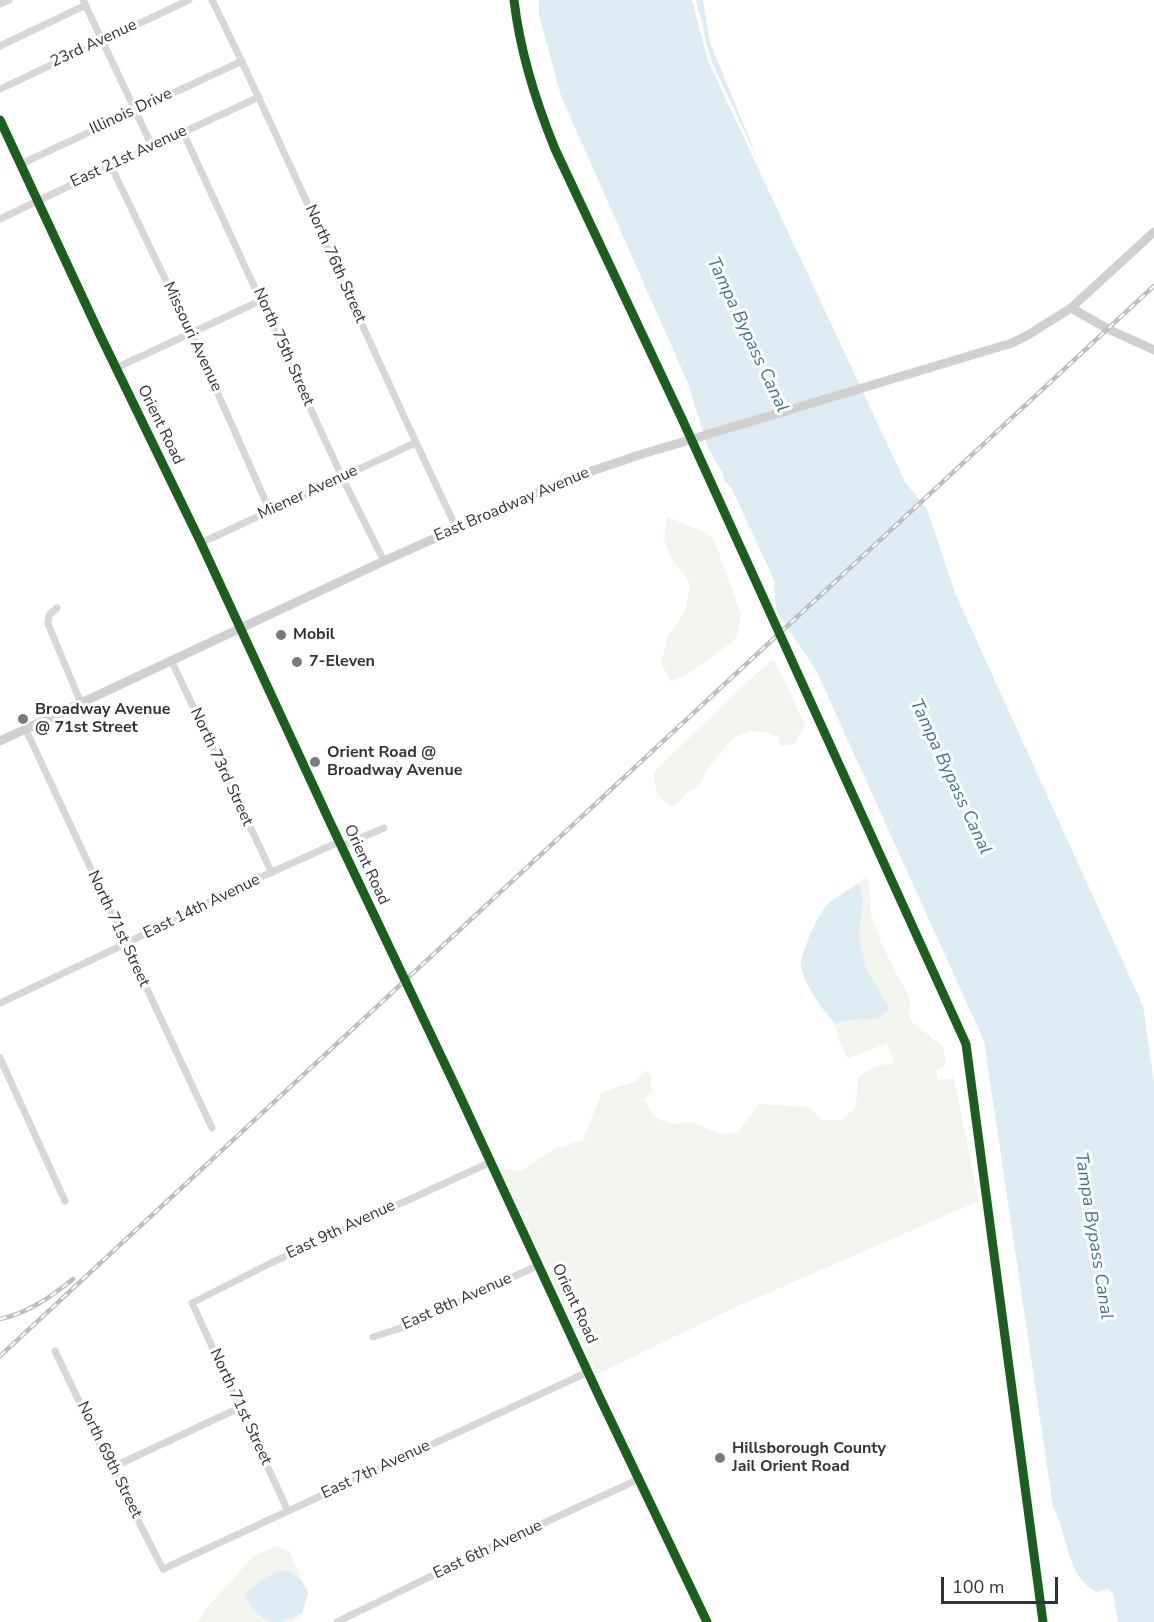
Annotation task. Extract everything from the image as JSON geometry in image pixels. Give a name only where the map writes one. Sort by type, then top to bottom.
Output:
[{"type":"main road","name":"East Broadway Avenue","points":[[0,741],[384,561],[563,481],[692,439],[1012,343],[1071,308],[1154,232]]},
{"type":"main road","points":[[1071,308],[1108,329],[1154,350]]},
{"type":"street","points":[[0,4],[9,0]]},
{"type":"street","name":"23rd Avenue","points":[[0,89],[189,0]]},
{"type":"street","name":"North 76th Street","points":[[212,0],[259,97],[415,443],[457,529]]},
{"type":"street","points":[[0,46],[85,2],[152,146]]},
{"type":"street","name":"Illinois Drive","points":[[21,164],[242,61]]},
{"type":"street","name":"East 21st Avenue","points":[[0,219],[259,97]]},
{"type":"street","name":"Orient Road","points":[[0,120],[707,1622]]},
{"type":"street","name":"North 75th Street","points":[[183,132],[342,477],[384,561]]},
{"type":"street","name":"Missouri Avenue","points":[[111,166],[190,333],[270,511]]},
{"type":"street","points":[[116,368],[262,300]]},
{"type":"street","name":"Miener Avenue","points":[[201,543],[415,443]]},
{"type":"street","points":[[57,608],[49,615],[48,624],[81,704]]},
{"type":"street","name":"North 73rd Street","points":[[171,660],[272,873]]},
{"type":"street","name":"North 71st Street","points":[[26,729],[212,1128]]},
{"type":"street","name":"East 14th Avenue","points":[[0,1003],[243,885],[384,828]]},
{"type":"street","points":[[0,1058],[66,1201]]},
{"type":"street","name":"East 9th Avenue","points":[[192,1303],[294,1252],[491,1162]]},
{"type":"street","name":"East 8th Avenue","points":[[373,1337],[398,1329],[539,1265]]},
{"type":"street","name":"North 71st Street","points":[[192,1303],[288,1511]]},
{"type":"street","name":"North 69th Street","points":[[55,1351],[163,1569]]},
{"type":"street","name":"East 7th Avenue","points":[[163,1569],[588,1371]]},
{"type":"street","points":[[111,1468],[241,1407]]},
{"type":"street","name":"East 6th Avenue","points":[[337,1622],[639,1479]]},
{"type":"shaded area","points":[[667,517],[703,531],[714,540],[741,614],[736,639],[689,673],[671,682],[661,662],[668,637],[685,612],[690,587],[686,577],[671,558],[664,539]]},
{"type":"shaded area","points":[[774,659],[805,725],[795,744],[780,746],[778,737],[767,732],[750,731],[733,738],[709,767],[698,786],[687,792],[674,807],[663,800],[656,789],[654,772],[749,680]]},
{"type":"shaded area","points":[[864,878],[869,880],[871,915],[880,940],[909,996],[910,1020],[943,1047],[946,1065],[936,1071],[938,1080],[954,1078],[979,1201],[734,1308],[597,1374],[500,1168],[520,1171],[557,1148],[583,1140],[602,1092],[635,1082],[646,1070],[652,1076],[650,1082],[653,1090],[644,1100],[654,1116],[671,1124],[691,1122],[721,1134],[737,1133],[759,1104],[808,1107],[822,1120],[842,1120],[856,1107],[858,1078],[875,1066],[895,1063],[887,1043],[848,1059],[839,1040],[836,1025],[842,1021],[879,1018],[890,1008],[866,969],[859,936],[863,899],[859,883]]},
{"type":"shaded area","points":[[276,1546],[289,1551],[308,1593],[302,1613],[294,1622],[197,1622],[253,1557]]},
{"type":"water","name":"Tampa Bypass Canal","points":[[539,0],[692,0],[708,61],[905,482],[927,509],[955,593],[1143,1006],[1154,1082],[1154,1622],[1118,1622],[1113,1593],[1108,1589],[1098,1592],[1090,1588],[1083,1582],[1074,1567],[1053,1506],[984,1041],[816,670],[776,609],[774,580],[732,489],[724,480],[708,448],[688,383],[561,96],[539,14]]},
{"type":"water","points":[[696,0],[703,0],[710,43],[759,162],[711,60]]},
{"type":"water","points":[[859,883],[863,899],[859,936],[866,969],[890,1008],[879,1018],[842,1021],[836,1025],[809,988],[801,964],[811,932],[824,909],[835,898]]},
{"type":"water","points":[[287,1570],[301,1580],[308,1593],[302,1613],[278,1622],[267,1620],[254,1609],[245,1594],[269,1576]]},
{"type":"railway","points":[[0,1356],[1154,286]]},
{"type":"railway","points":[[0,1319],[39,1304],[73,1279]]},
{"type":"cycle path","points":[[514,0],[529,76],[555,149],[683,421],[966,1044],[1043,1622]]},
{"type":"cycle path","points":[[0,120],[707,1622]]},
{"type":"place","name":"Mobil","points":[[281,635]]},
{"type":"place","name":"7-Eleven","points":[[297,662]]},
{"type":"place","name":"Broadway Avenue @ 71st Street","points":[[23,719]]},
{"type":"place","name":"Orient Road @ Broadway Avenue","points":[[315,762]]},
{"type":"place","name":"Hillsborough County Jail Orient Road","points":[[720,1458]]}]
